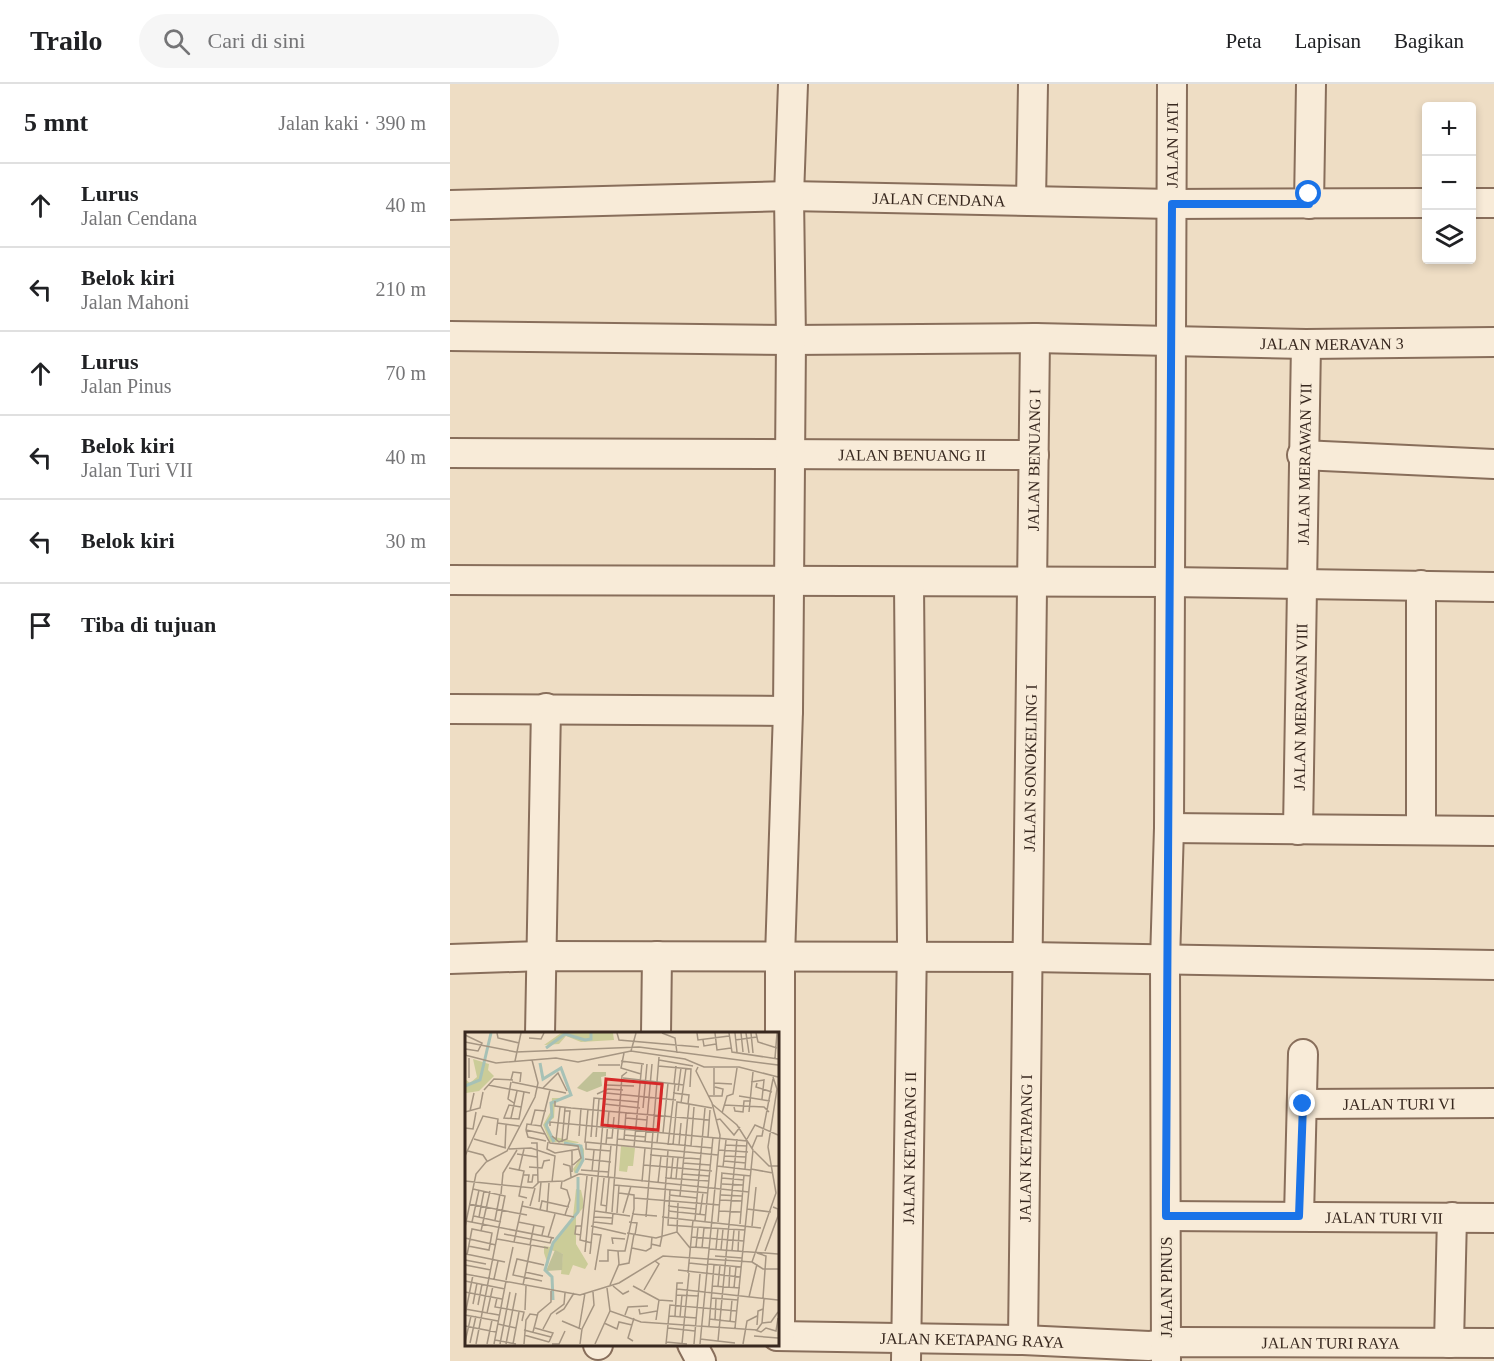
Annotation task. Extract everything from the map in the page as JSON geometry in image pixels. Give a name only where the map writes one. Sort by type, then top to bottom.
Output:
[{"type":"street","points":[[778,1336],[780,957],[788,711],[791,340],[789,196],[793,84]]},
{"type":"street","points":[[1031,201],[1032,84]]},
{"type":"street","name":"JALAN JATI","points":[[1168,582],[1172,84]]},
{"type":"street","points":[[1309,204],[1311,84]]},
{"type":"street","name":"JALAN CENDANA","points":[[450,205],[789,196],[1172,204],[1422,203]]},
{"type":"street","points":[[1476,203],[1494,203]]},
{"type":"street","name":"JALAN MERAVAN 3","points":[[450,336],[791,340],[1035,338],[1306,344],[1494,342]]},
{"type":"street","name":"JALAN BENUANG I","points":[[1032,581],[1035,338]]},
{"type":"street","name":"JALAN MERAWAN VII","points":[[1301,586],[1306,344]]},
{"type":"street","name":"JALAN BENUANG II","points":[[450,453],[1034,454]]},
{"type":"street","points":[[1302,455],[1494,464]]},
{"type":"street","points":[[450,580],[1032,581],[1494,587]]},
{"type":"street","name":"JALAN SONOKELING I","points":[[1028,957],[1032,581]]},
{"type":"street","name":"JALAN KETAPANG II","points":[[906,1350],[911,959],[909,582]]},
{"type":"street","name":"JALAN PINUS","points":[[1166,1353],[1165,961],[1169,828],[1168,582]]},
{"type":"street","points":[[1420,585],[1421,829]]},
{"type":"street","name":"JALAN MERAWAN VIII","points":[[1298,830],[1301,586]]},
{"type":"street","points":[[540,1032],[546,708]]},
{"type":"street","points":[[450,709],[788,711]]},
{"type":"street","points":[[1169,828],[1494,831]]},
{"type":"street","points":[[450,959],[543,956],[911,959],[1028,957],[1494,965]]},
{"type":"street","points":[[656,1032],[657,956]]},
{"type":"street","name":"JALAN KETAPANG I","points":[[1023,1340],[1028,957]]},
{"type":"street","points":[[1299,1216],[1304,1054]]},
{"type":"street","name":"JALAN TURI VI","points":[[1303,1104],[1494,1103]]},
{"type":"street","name":"JALAN TURI VII","points":[[1166,1216],[1494,1218]]},
{"type":"street","points":[[1449,1342],[1452,1216]]},
{"type":"street","name":"JALAN KETAPANG RAYA","points":[[778,1336],[906,1350],[1023,1340],[1166,1353]]},
{"type":"street","name":"JALAN TURI RAYA","points":[[1166,1353],[1189,1342],[1494,1343]]},
{"type":"street","points":[[693,1346],[701,1361]]},
{"type":"route","points":[[1303,1104],[1299,1216],[1166,1216],[1165,961],[1169,828],[1168,582],[1172,204],[1309,204],[1309,194]]}]
